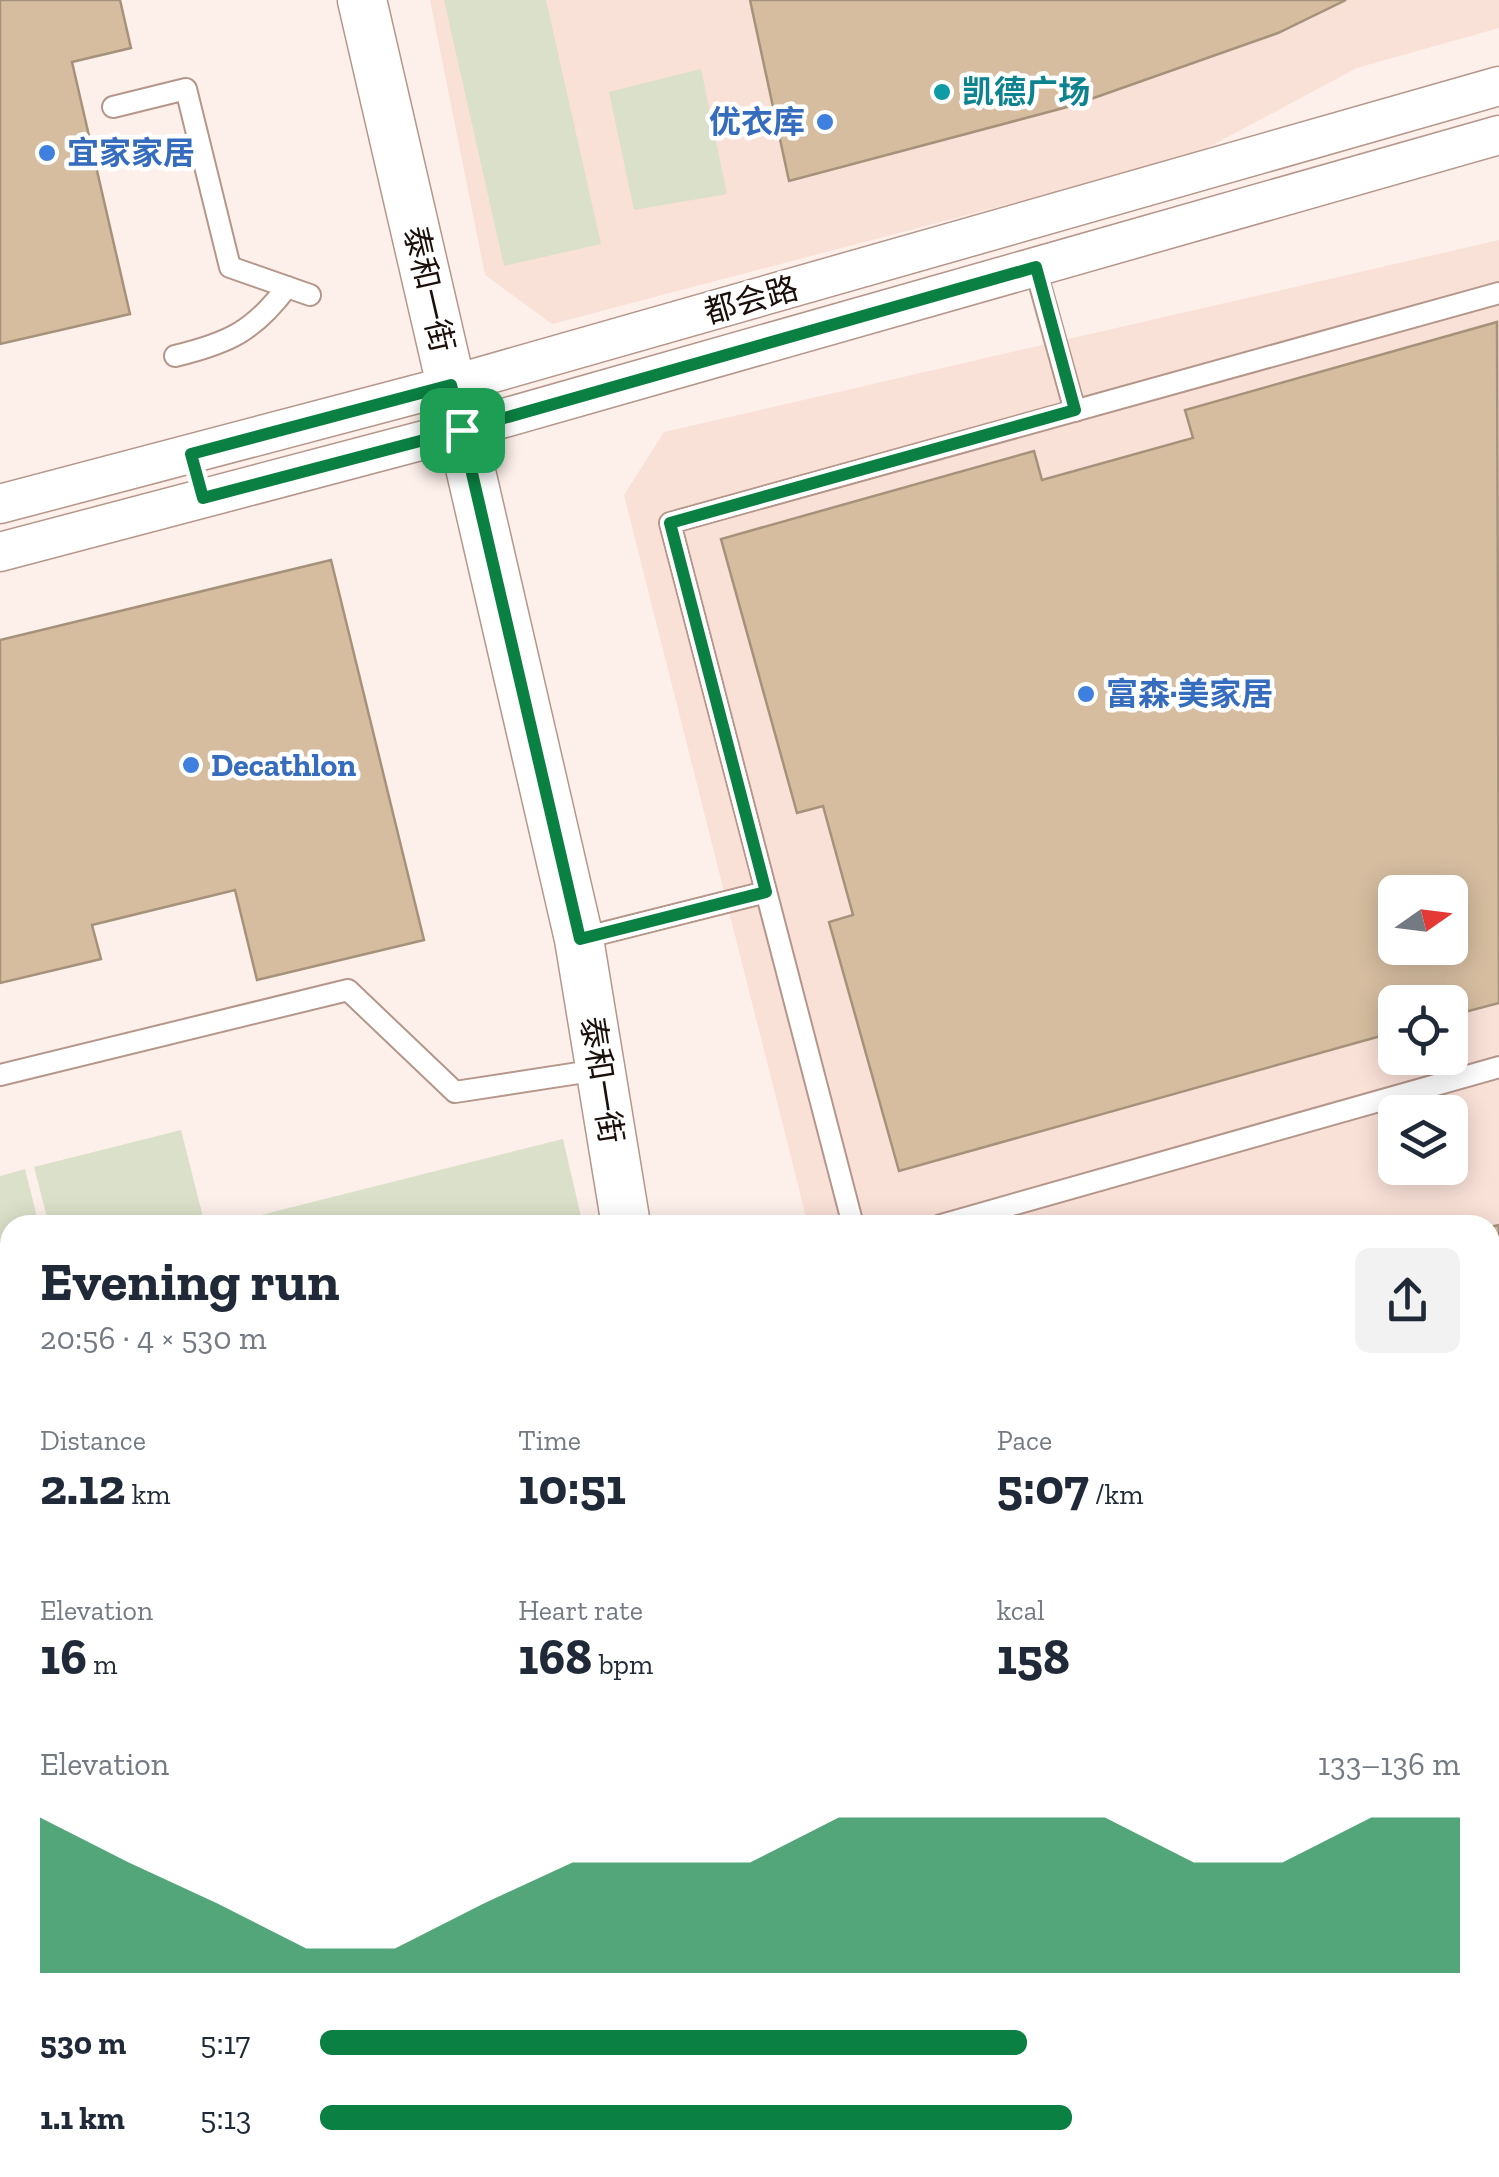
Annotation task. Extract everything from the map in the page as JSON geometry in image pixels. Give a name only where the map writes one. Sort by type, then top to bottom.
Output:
[{"type":"street","name":"泰和一街","points":[[362,0],[580,939],[624,1215]]},
{"type":"street","name":"都会路","points":[[457,408],[1499,86]]},
{"type":"street","name":"都会路","points":[[0,552],[197,476],[457,408],[1036,267],[1499,135]]},
{"type":"street","name":"都会路","points":[[0,504],[197,476]]},
{"type":"lane","points":[[113,107],[186,89],[230,267],[310,296]]},
{"type":"lane","points":[[1036,267],[1075,410]]},
{"type":"lane","points":[[175,356],[212,347],[262,320],[287,287]]},
{"type":"lane","points":[[850,1215],[670,523],[1499,293]]},
{"type":"lane","points":[[580,939],[766,892]]},
{"type":"lane","points":[[0,1075],[348,990],[455,1092],[598,1070]]},
{"type":"lane","points":[[976,1215],[1499,1067]]},
{"type":"shaded area","points":[[430,0],[1499,0],[1499,28],[1357,68],[1192,156],[552,324],[485,275]]},
{"type":"shaded area","name":"富森·美家居","points":[[1499,240],[1499,1215],[805,1215],[624,495],[664,432]]},
{"type":"green space","points":[[444,0],[546,0],[601,244],[504,266]]},
{"type":"green space","points":[[701,69],[727,194],[634,210],[609,92]]},
{"type":"green space","points":[[181,1130],[202,1215],[46,1215],[34,1167]]},
{"type":"green space","points":[[563,1139],[581,1215],[261,1215]]},
{"type":"green space","points":[[25,1169],[36,1215],[0,1215],[0,1176]]},
{"type":"building","name":"宜家家居","points":[[0,0],[120,0],[131,48],[72,62],[130,314],[0,344]]},
{"type":"building","name":"凯德广场","points":[[750,0],[1346,0],[1278,33],[1071,106],[789,181]]},
{"type":"building","name":"富森·美家居","points":[[1497,322],[1499,1003],[1468,1011],[1468,985],[1378,985],[1378,1037],[899,1171],[829,922],[853,915],[823,806],[797,813],[721,539],[1034,451],[1042,480],[1193,438],[1185,410]]},
{"type":"building","name":"Decathlon","points":[[331,560],[424,940],[257,980],[235,890],[92,925],[101,959],[0,983],[0,640]]},
{"type":"place","name":"凯德广场","points":[[942,92]]},
{"type":"place","name":"优衣库","points":[[825,122]]},
{"type":"place","name":"宜家家居","points":[[47,153]]},
{"type":"place","name":"富森·美家居","points":[[1086,694]]},
{"type":"place","name":"Decathlon","points":[[191,765]]},
{"type":"route","points":[[462,430],[203,498],[191,454],[451,385],[462,430],[580,939],[766,892],[670,523],[1075,410],[1036,267],[462,430]]}]
